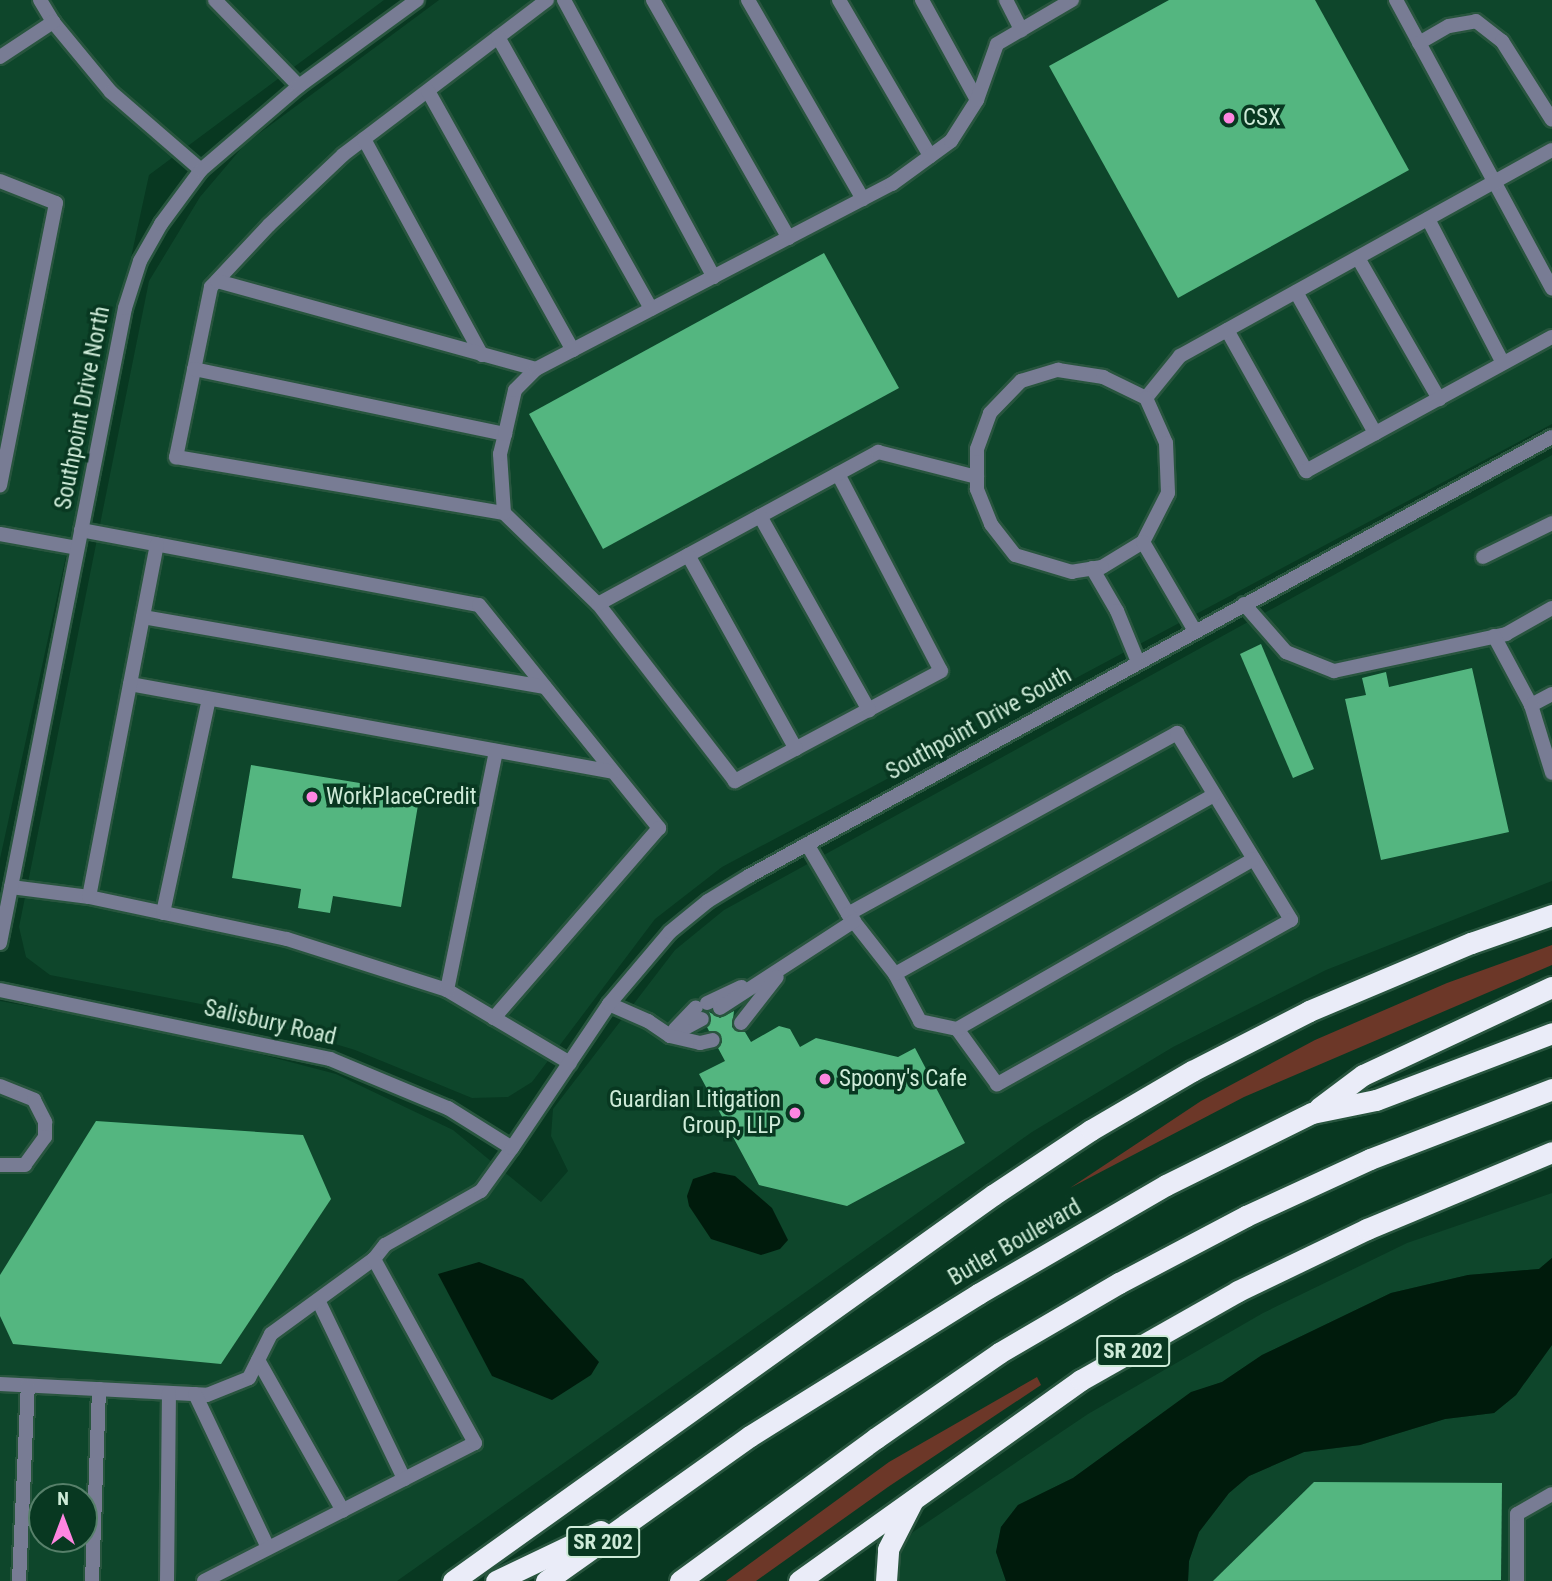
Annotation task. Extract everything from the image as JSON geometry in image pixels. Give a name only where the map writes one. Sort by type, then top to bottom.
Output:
[{"type":"highway","points":[[453,1581],[993,1195],[1091,1130],[1192,1071],[1308,1012],[1458,948],[1552,915]]},
{"type":"highway","points":[[1312,1113],[1363,1075],[1552,987]]},
{"type":"highway","name":"Butler Boulevard","points":[[546,1581],[660,1503],[750,1436],[978,1294],[1166,1185],[1312,1113],[1376,1100],[1552,1033]]},
{"type":"highway","points":[[680,1581],[876,1438],[999,1353],[1119,1283],[1246,1216],[1370,1158],[1552,1089]]},
{"type":"highway","name":"SR 202","points":[[799,1581],[1081,1380],[1238,1291],[1367,1229],[1552,1152]]},
{"type":"highway","points":[[1498,1176],[1552,1164]]},
{"type":"highway","points":[[886,1581],[888,1549],[915,1498]]},
{"type":"highway","points":[[496,1581],[660,1503]]},
{"type":"street","points":[[40,0],[53,22],[111,92],[201,170]]},
{"type":"street","points":[[215,0],[299,86]]},
{"type":"street","name":"Southpoint Drive North","points":[[0,943],[128,296],[140,261],[161,223],[201,170],[299,86],[417,0]]},
{"type":"street","points":[[547,0],[365,139],[269,225],[211,287],[176,457],[504,513],[598,604],[735,781],[941,671],[838,474]]},
{"type":"street","points":[[564,0],[714,276]]},
{"type":"street","points":[[653,0],[789,238]]},
{"type":"street","points":[[748,0],[863,199]]},
{"type":"street","points":[[839,0],[930,156]]},
{"type":"street","points":[[922,0],[977,100]]},
{"type":"street","points":[[1006,0],[1021,30]]},
{"type":"street","points":[[504,513],[500,454],[514,390],[536,369],[892,184],[951,141],[977,100],[998,44],[1072,0]]},
{"type":"street","points":[[1396,0],[1552,289]]},
{"type":"street","points":[[1419,43],[1449,26],[1476,21],[1502,41],[1552,120]]},
{"type":"street","points":[[0,57],[53,22]]},
{"type":"street","points":[[498,37],[651,309]]},
{"type":"street","points":[[428,91],[573,350]]},
{"type":"street","points":[[365,139],[482,355]]},
{"type":"street","points":[[1146,398],[1180,356],[1552,150]]},
{"type":"street","points":[[0,181],[57,204],[3,456],[0,485]]},
{"type":"street","points":[[1429,219],[1503,363]]},
{"type":"street","points":[[1358,258],[1438,399]]},
{"type":"street","points":[[217,281],[536,369]]},
{"type":"street","points":[[1296,292],[1375,433]]},
{"type":"street","points":[[1227,330],[1306,471],[1552,337]]},
{"type":"street","points":[[194,369],[505,434]]},
{"type":"street","points":[[1058,370],[1103,377],[1146,398],[1166,443],[1168,493],[1143,542],[1102,567],[1072,572],[1015,555],[991,524],[977,489],[977,449],[990,413],[1021,381],[1058,370]]},
{"type":"street","name":"Southpoint Drive South","points":[[0,1384],[207,1395],[249,1378],[271,1334],[374,1259],[385,1245],[481,1191],[609,1004],[670,932],[708,901],[1138,662],[1552,437]]},
{"type":"street","points":[[598,604],[878,452],[977,477]]},
{"type":"street","points":[[760,516],[869,710]]},
{"type":"street","points":[[1483,557],[1552,523]]},
{"type":"street","points":[[81,530],[479,606],[659,828],[494,1018]]},
{"type":"street","points":[[0,534],[77,548]]},
{"type":"street","points":[[1143,542],[1195,631]]},
{"type":"street","points":[[89,897],[157,544]]},
{"type":"street","points":[[688,555],[796,748]]},
{"type":"street","points":[[1092,568],[1117,611],[1138,662]]},
{"type":"street","points":[[1244,604],[1286,652],[1334,671],[1506,634],[1552,608]]},
{"type":"street","points":[[143,617],[545,687]]},
{"type":"street","points":[[1494,636],[1531,705],[1552,773]]},
{"type":"street","points":[[130,684],[613,772]]},
{"type":"street","points":[[1531,705],[1552,694]]},
{"type":"street","points":[[163,912],[209,699]]},
{"type":"street","points":[[670,1035],[715,1018],[851,918],[1177,733],[1291,920],[998,1084],[957,1029],[920,1021],[895,974],[851,918],[807,844]]},
{"type":"street","points":[[447,990],[496,751]]},
{"type":"street","points":[[895,974],[1214,795]]},
{"type":"street","points":[[957,1029],[1254,859]]},
{"type":"street","points":[[11,887],[89,897],[287,939],[447,990],[570,1063]]},
{"type":"street","points":[[609,1004],[648,1021],[670,1035],[699,1043],[715,1018],[784,967]]},
{"type":"street","name":"Salisbury Road","points":[[0,990],[330,1059],[448,1108],[512,1148]]},
{"type":"street","points":[[0,1086],[34,1100],[45,1122],[45,1137],[25,1165],[0,1165]]},
{"type":"street","points":[[204,1581],[475,1443],[374,1259]]},
{"type":"street","points":[[318,1300],[404,1479]]},
{"type":"street","points":[[258,1360],[343,1511]]},
{"type":"street","points":[[19,1581],[28,1386]]},
{"type":"street","points":[[92,1581],[99,1389]]},
{"type":"street","points":[[167,1581],[169,1393]]},
{"type":"street","points":[[195,1394],[268,1548]]},
{"type":"street","points":[[1517,1581],[1517,1514],[1552,1494]]},
{"type":"shaded area","points":[[0,0],[384,0],[149,175],[0,859]]},
{"type":"shaded area","points":[[439,0],[1552,0],[1552,424],[722,867],[655,919],[532,1082],[508,1097],[472,1098],[355,1050],[211,1006],[50,975],[26,957],[19,927],[149,281],[200,197],[245,144]]},
{"type":"shaded area","points":[[1552,455],[1552,881],[1326,970],[1173,1047],[1032,1132],[397,1581],[0,1581],[0,1001],[191,1036],[336,1074],[453,1130],[541,1202],[568,1171],[551,1136],[553,1109],[675,950],[724,910]]},
{"type":"shaded area","points":[[1552,945],[1552,965],[1244,1097],[1070,1188],[1201,1101],[1315,1040],[1447,983]]},
{"type":"shaded area","points":[[714,1172],[735,1176],[772,1208],[788,1240],[780,1249],[761,1255],[711,1239],[689,1206],[687,1196],[693,1179]]},
{"type":"shaded area","points":[[1552,1193],[1552,1258],[1539,1269],[1468,1275],[1391,1293],[1262,1355],[1222,1382],[1191,1393],[1073,1478],[1018,1505],[1001,1527],[996,1552],[1006,1581],[896,1581],[899,1550],[913,1532],[1088,1414],[1263,1313],[1407,1243]]},
{"type":"shaded area","points":[[1552,1258],[1552,1345],[1516,1395],[1494,1413],[1445,1419],[1360,1445],[1304,1452],[1249,1476],[1229,1493],[1199,1532],[1189,1561],[1188,1581],[1006,1581],[996,1552],[1001,1527],[1018,1505],[1073,1478],[1191,1392],[1222,1382],[1262,1355],[1391,1293],[1468,1275],[1539,1269]]},
{"type":"shaded area","points":[[479,1262],[523,1279],[599,1362],[591,1375],[552,1400],[492,1376],[438,1274]]},
{"type":"shaded area","points":[[1552,1345],[1552,1581],[1188,1581],[1189,1561],[1199,1532],[1229,1493],[1249,1476],[1304,1452],[1360,1445],[1445,1419],[1494,1413],[1516,1395]]},
{"type":"shaded area","points":[[1037,1377],[1041,1385],[888,1487],[756,1581],[726,1581],[889,1462]]},
{"type":"building","name":"CSX","points":[[1169,0],[1315,0],[1409,170],[1178,298],[1049,66]]},
{"type":"building","points":[[824,253],[899,388],[603,549],[529,414]]},
{"type":"building","points":[[1261,644],[1314,769],[1293,778],[1240,654]]},
{"type":"building","points":[[1472,668],[1509,832],[1381,860],[1345,699],[1366,695],[1362,678],[1386,672],[1389,687]]},
{"type":"building","points":[[251,765],[420,793],[401,907],[333,896],[330,913],[298,908],[301,889],[232,878]]},
{"type":"building","points":[[734,1011],[732,1027],[739,1032],[745,1032],[751,1042],[779,1026],[790,1029],[800,1047],[816,1038],[898,1057],[915,1048],[965,1143],[847,1206],[759,1185],[699,1074],[725,1061],[718,1048],[722,1042],[720,1034],[709,1031],[707,1027],[711,1020],[709,1012],[720,1018]]},
{"type":"building","points":[[96,1121],[303,1135],[331,1199],[221,1364],[13,1344],[0,1316],[0,1275]]},
{"type":"building","points":[[1314,1482],[1502,1483],[1501,1580],[1213,1581]]},
{"type":"place","name":"CSX","points":[[1229,118]]},
{"type":"place","name":"WorkPlaceCredit","points":[[312,797]]},
{"type":"place","name":"Spoony's Cafe","points":[[825,1079]]},
{"type":"place","name":"Guardian Litigation Group, LLP","points":[[795,1113]]}]
